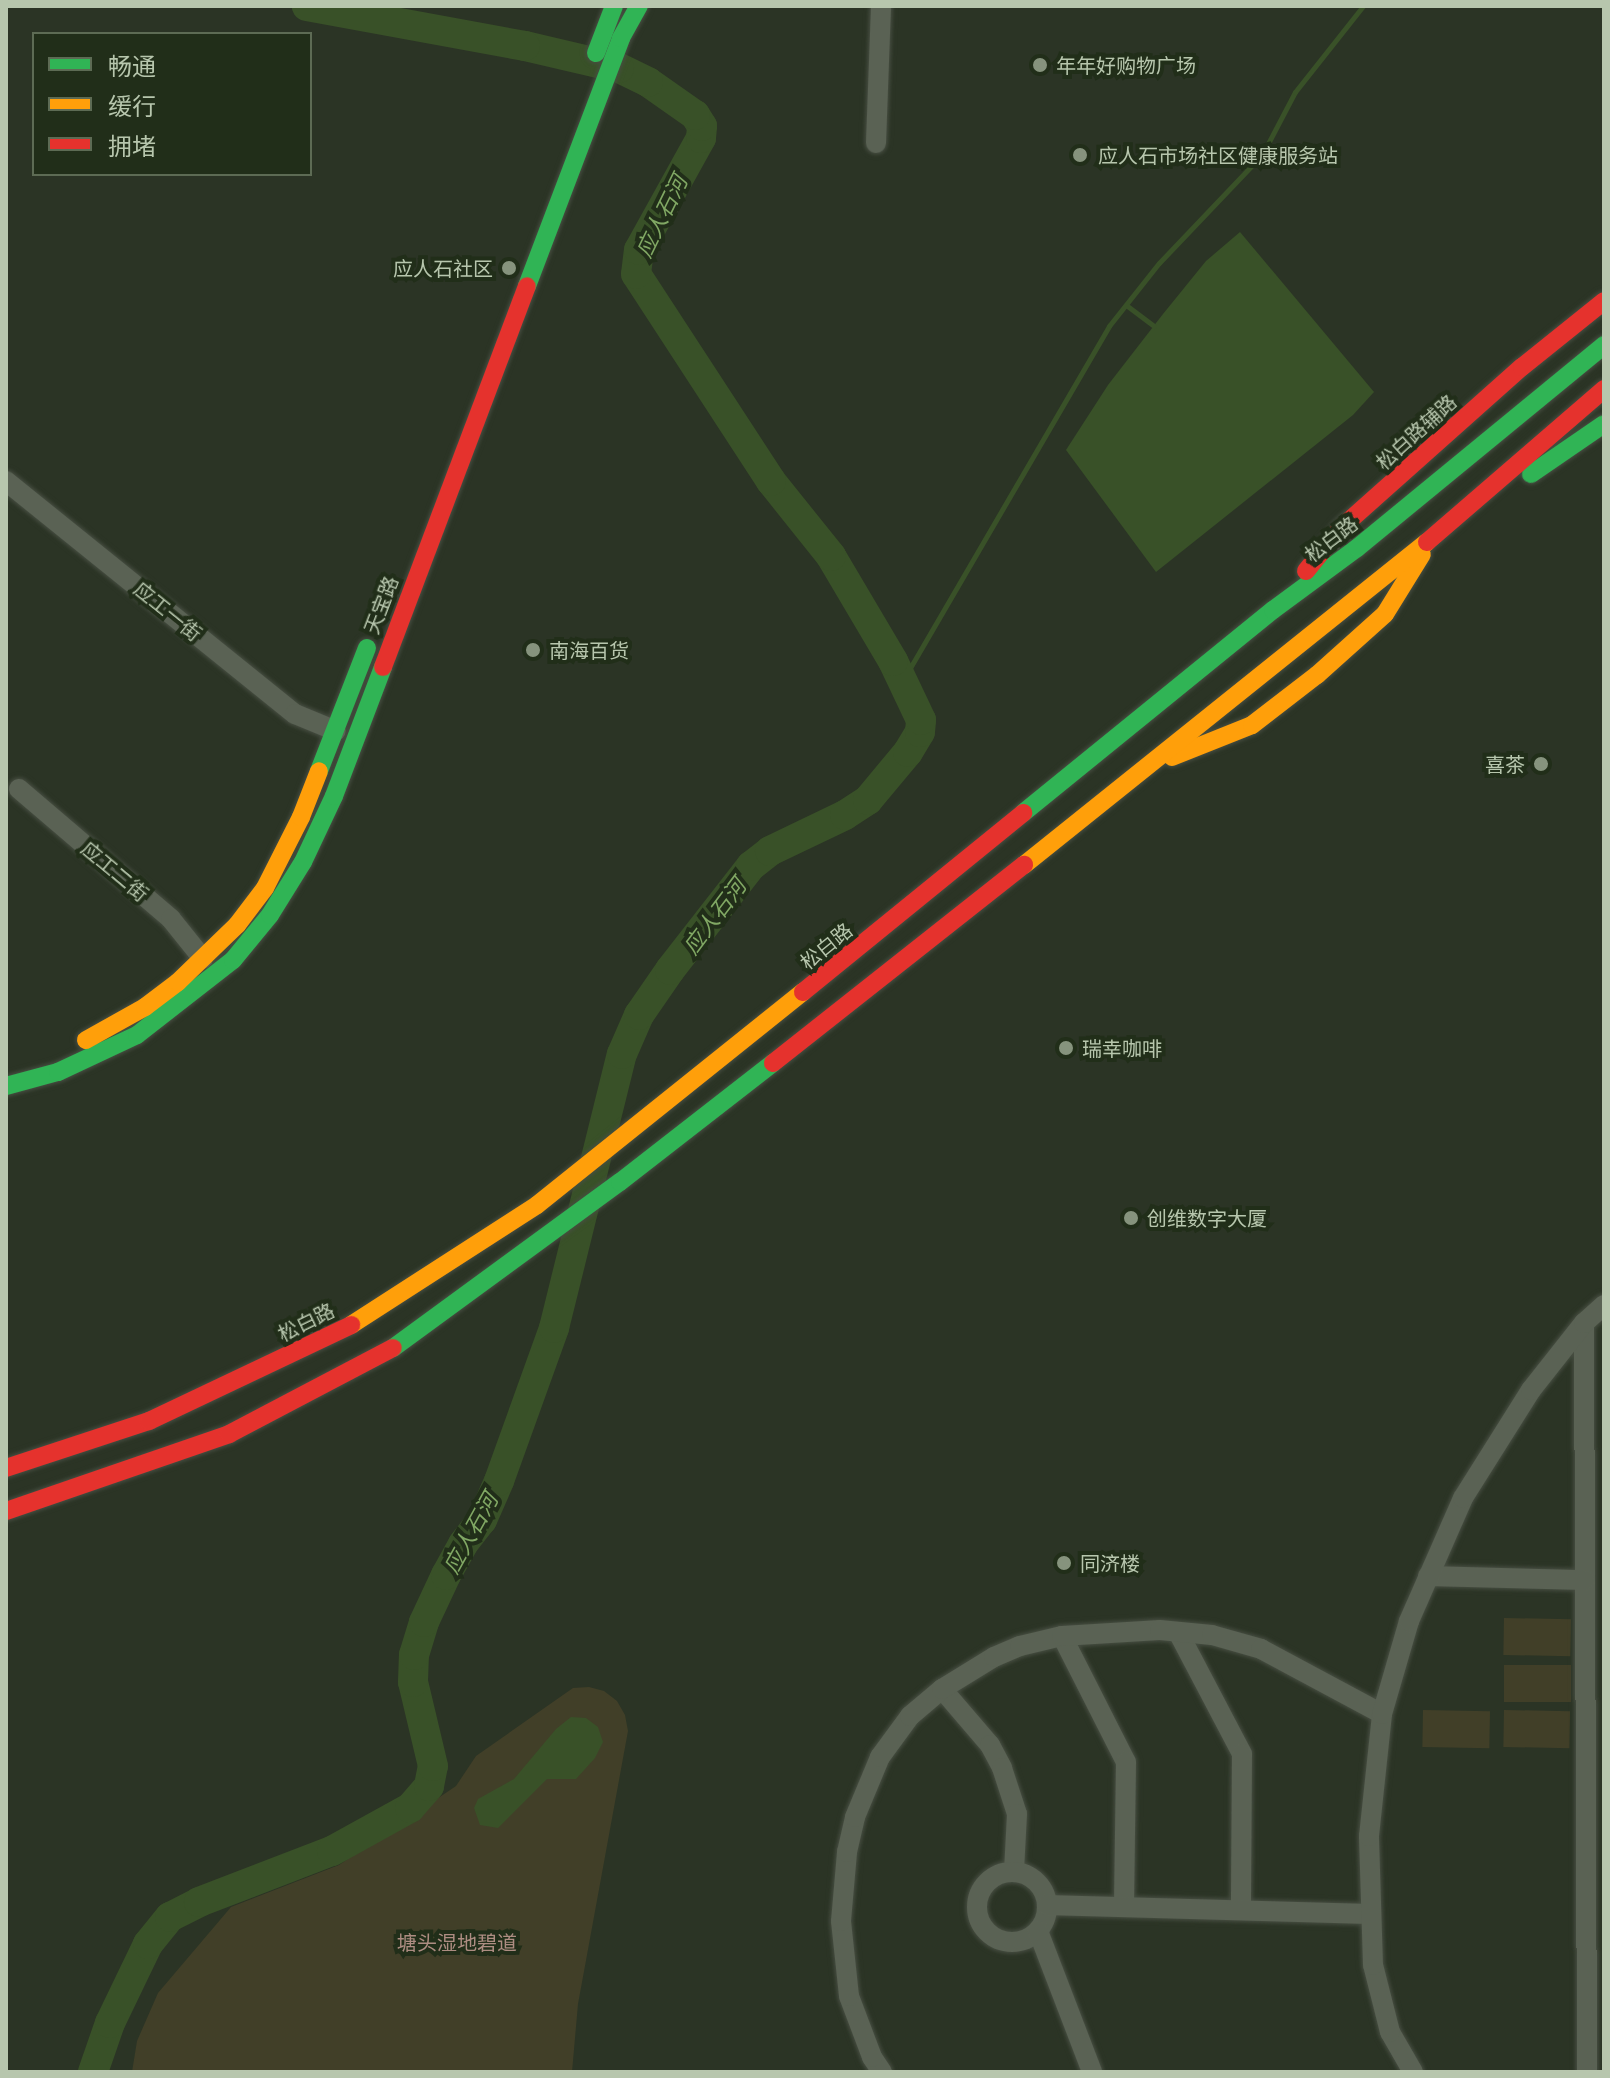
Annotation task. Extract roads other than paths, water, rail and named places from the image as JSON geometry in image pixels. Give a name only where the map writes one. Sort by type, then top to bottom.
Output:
[{"type":"main road","name":"天宝路","points":[[6,1086],[58,1072],[98,1055],[137,1035],[179,1005],[233,960],[270,915],[303,862],[334,796],[590,94],[625,8]]},
{"type":"main road","name":"天宝路","points":[[531,220],[590,94]]},
{"type":"main road","points":[[1522,367],[1604,284]]},
{"type":"main road","name":"松白路辅路","points":[[1273,610],[1341,528],[1522,367],[1604,301]]},
{"type":"main road","name":"松白路","points":[[6,1468],[57,1454],[149,1421],[344,1329],[537,1205],[629,1134],[1273,610],[1357,548],[1604,345]]},
{"type":"main road","points":[[6,1511],[78,1489],[229,1434],[389,1351],[620,1182],[1147,766],[1438,533],[1604,389]]},
{"type":"main road","points":[[1147,766],[1252,725],[1280,705],[1385,614],[1438,533],[1604,424]]},
{"type":"main road","points":[[1535,472],[1604,442]]},
{"type":"main road","name":"天宝路","points":[[6,1067],[70,1048],[145,1007],[203,959],[237,925],[265,888],[301,817],[376,625]]},
{"type":"street","points":[[876,143],[881,6]]},
{"type":"street","name":"应工一街","points":[[6,481],[295,714],[336,731]]},
{"type":"street","name":"应工二街","points":[[19,789],[171,919],[203,959]]},
{"type":"street","points":[[1406,2070],[1380,2001],[1369,1914],[1371,1795],[1382,1714],[1409,1621],[1463,1498],[1531,1390],[1584,1323],[1604,1305]]},
{"type":"street","points":[[1584,1323],[1594,1455],[1585,1580],[1595,1781],[1587,2072]]},
{"type":"street","points":[[1428,1576],[1585,1580]]},
{"type":"street","points":[[882,2072],[872,2057],[849,1996],[841,1921],[847,1852],[855,1817],[880,1757],[910,1716],[942,1689],[994,1657],[1020,1646],[1062,1636],[1130,1630],[1178,1632],[1212,1635],[1261,1649],[1382,1714]]},
{"type":"street","points":[[1178,1632],[1242,1754],[1241,1910]]},
{"type":"street","points":[[1062,1636],[1126,1762],[1124,1907]]},
{"type":"street","points":[[942,1689],[990,1745],[1002,1768],[1017,1814],[1014,1872]]},
{"type":"street","points":[[1014,1872],[1035,1880],[1047,1905],[1038,1931],[1026,1940],[1010,1943],[996,1939],[984,1930],[977,1916],[977,1901],[983,1886],[998,1874],[1014,1872]]},
{"type":"street","points":[[1047,1905],[1369,1914]]},
{"type":"street","points":[[1038,1931],[1092,2072]]},
{"type":"waterway","name":"应人石河","points":[[93,2072],[110,2023],[148,1944],[170,1917],[199,1902],[332,1851],[410,1808],[429,1786],[433,1766],[413,1682],[414,1655],[424,1622],[446,1575],[463,1544],[482,1520],[499,1481],[554,1328],[622,1054],[639,1015],[751,866],[770,851],[845,815],[868,800],[908,752],[920,732],[921,720],[893,661],[831,556],[771,481],[636,274],[639,250],[701,138],[702,126],[695,115],[648,82],[619,68],[525,46],[307,6]]},
{"type":"waterway","points":[[903,680],[1109,326],[1159,263],[1262,155],[1295,92],[1363,6]]},
{"type":"waterway","points":[[1126,305],[1154,326]]},
{"type":"place","name":"年年好购物广场","points":[[1040,65]]},
{"type":"place","name":"应人石市场社区健康服务站","points":[[1080,155]]},
{"type":"place","name":"应人石社区","points":[[509,268]]},
{"type":"place","name":"南海百货","points":[[533,650]]},
{"type":"place","name":"喜茶","points":[[1541,764]]},
{"type":"place","name":"瑞幸咖啡","points":[[1066,1048]]},
{"type":"place","name":"创维数字大厦","points":[[1131,1218]]},
{"type":"place","name":"同济楼","points":[[1064,1563]]},
{"type":"park label","name":"塘头湿地碧道","points":[[457,1942]]}]
